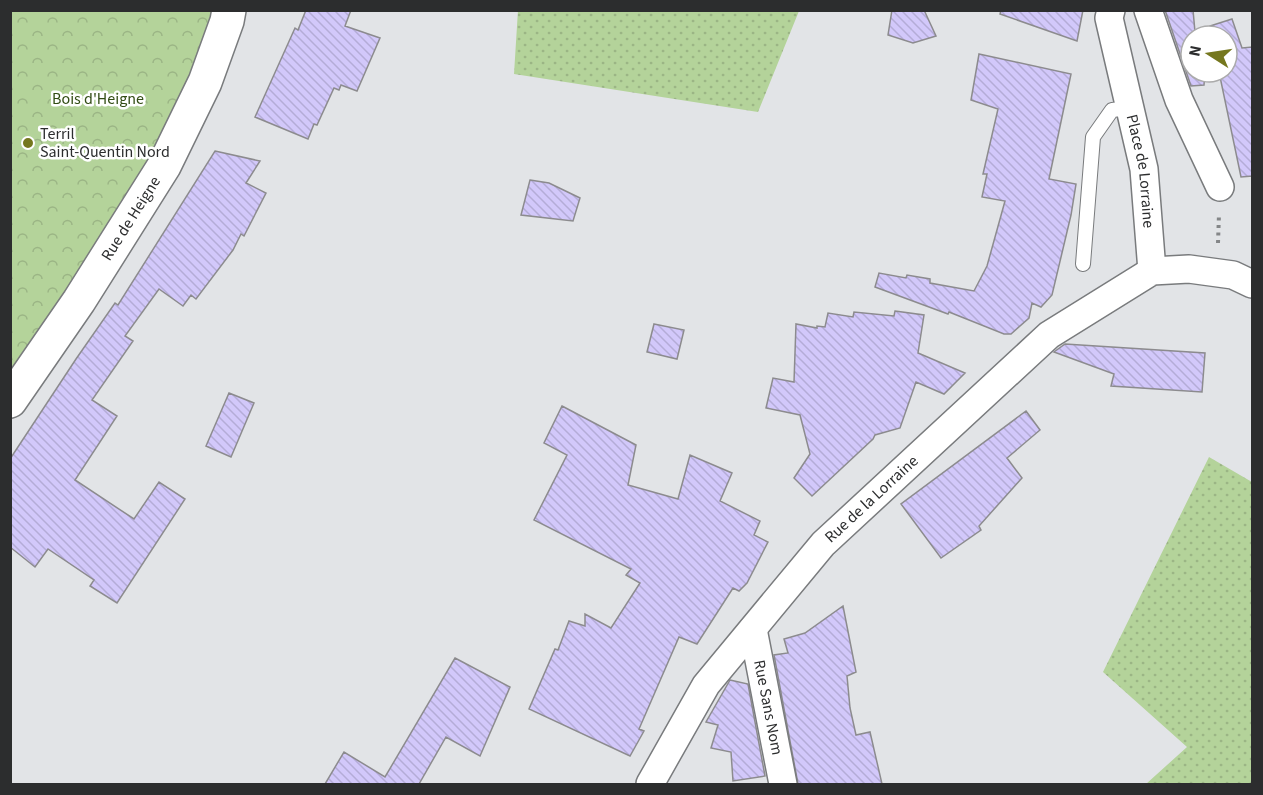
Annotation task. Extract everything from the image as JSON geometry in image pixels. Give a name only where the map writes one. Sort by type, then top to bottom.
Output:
[{"type":"street","name":"Place de Lorraine","points":[[1111,10],[1109,18],[1144,168],[1152,271]]},
{"type":"street","points":[[1148,10],[1179,100],[1220,186]]},
{"type":"street","name":"Rue de Heigne","points":[[10,401],[79,301],[164,166],[205,82],[228,16]]},
{"type":"street","points":[[1152,271],[1189,269],[1233,275],[1252,284]]},
{"type":"street","name":"Rue de la Lorraine","points":[[650,784],[706,685],[823,544],[1049,335],[1152,271]]},
{"type":"street","name":"Rue Sans Nom","points":[[753,629],[783,784]]},
{"type":"lane","points":[[1083,264],[1093,136],[1112,110],[1130,108]]},
{"type":"green space","points":[[518,10],[799,11],[758,112],[514,74]]},
{"type":"green space","name":"Bois d'Heigne","points":[[11,11],[229,11],[205,82],[11,401]]},
{"type":"green space","points":[[1209,457],[1252,482],[1252,784],[1146,784],[1187,747],[1103,672]]},
{"type":"building","points":[[306,10],[351,10],[345,26],[380,38],[357,91],[341,85],[339,90],[334,88],[308,139],[255,117],[295,28],[298,30]]},
{"type":"building","points":[[892,10],[924,10],[936,36],[913,43],[888,35]]},
{"type":"building","points":[[1001,10],[1083,10],[1077,41],[1000,14]]},
{"type":"building","points":[[1165,10],[1193,10],[1194,24],[1179,24],[1179,51]]},
{"type":"building","points":[[1232,19],[1234,24],[1216,24]]},
{"type":"building","points":[[1239,39],[1242,48],[1252,47],[1252,176],[1241,177],[1222,84],[1239,84]]},
{"type":"building","points":[[979,54],[1071,74],[1049,179],[1076,184],[1071,215],[1052,295],[1041,307],[1032,303],[1029,318],[1011,334],[1004,334],[949,312],[948,314],[875,287],[879,273],[906,278],[907,275],[930,279],[930,283],[974,291],[987,266],[1005,201],[982,197],[987,174],[983,174],[998,109],[971,100]]},
{"type":"building","points":[[215,151],[260,161],[246,183],[266,193],[244,236],[241,234],[233,250],[196,299],[191,295],[183,306],[159,289],[125,336],[133,341],[92,400],[117,416],[75,480],[134,519],[159,482],[185,499],[117,603],[90,586],[94,580],[48,549],[35,567],[10,547],[10,459],[115,303],[118,305]]},
{"type":"building","points":[[530,180],[549,183],[580,198],[573,221],[521,215]]},
{"type":"building","points":[[895,311],[924,315],[918,353],[965,373],[944,394],[916,382],[900,428],[875,435],[812,496],[794,478],[810,454],[800,415],[766,408],[773,378],[794,382],[796,324],[817,328],[817,326],[825,327],[828,313],[853,317],[854,312],[894,316]]},
{"type":"building","points":[[654,324],[684,330],[677,359],[647,352]]},
{"type":"building","points":[[1065,344],[1205,353],[1202,392],[1111,386],[1114,374],[1054,352]]},
{"type":"building","points":[[229,393],[254,403],[231,457],[206,446]]},
{"type":"building","points":[[562,406],[636,445],[628,485],[678,499],[690,455],[732,473],[720,501],[760,521],[754,535],[768,542],[747,583],[739,591],[733,588],[697,644],[679,637],[639,729],[644,731],[630,756],[529,709],[555,649],[558,650],[569,621],[585,626],[585,614],[611,628],[640,583],[626,575],[631,569],[534,520],[567,455],[544,443]]},
{"type":"building","points":[[1026,411],[1040,430],[1007,458],[1022,478],[979,526],[981,530],[941,558],[901,504]]},
{"type":"building","points":[[843,606],[856,672],[847,676],[850,708],[856,735],[870,732],[882,784],[798,784],[774,655],[788,653],[784,639],[805,633]]},
{"type":"building","points":[[455,658],[510,687],[480,756],[446,737],[419,784],[325,784],[344,752],[385,777]]},
{"type":"building","points":[[730,680],[748,684],[765,776],[733,781],[731,752],[711,748],[718,725],[706,722]]},
{"type":"place","name":"Terril Saint-Quentin Nord","points":[[28,143]]}]
